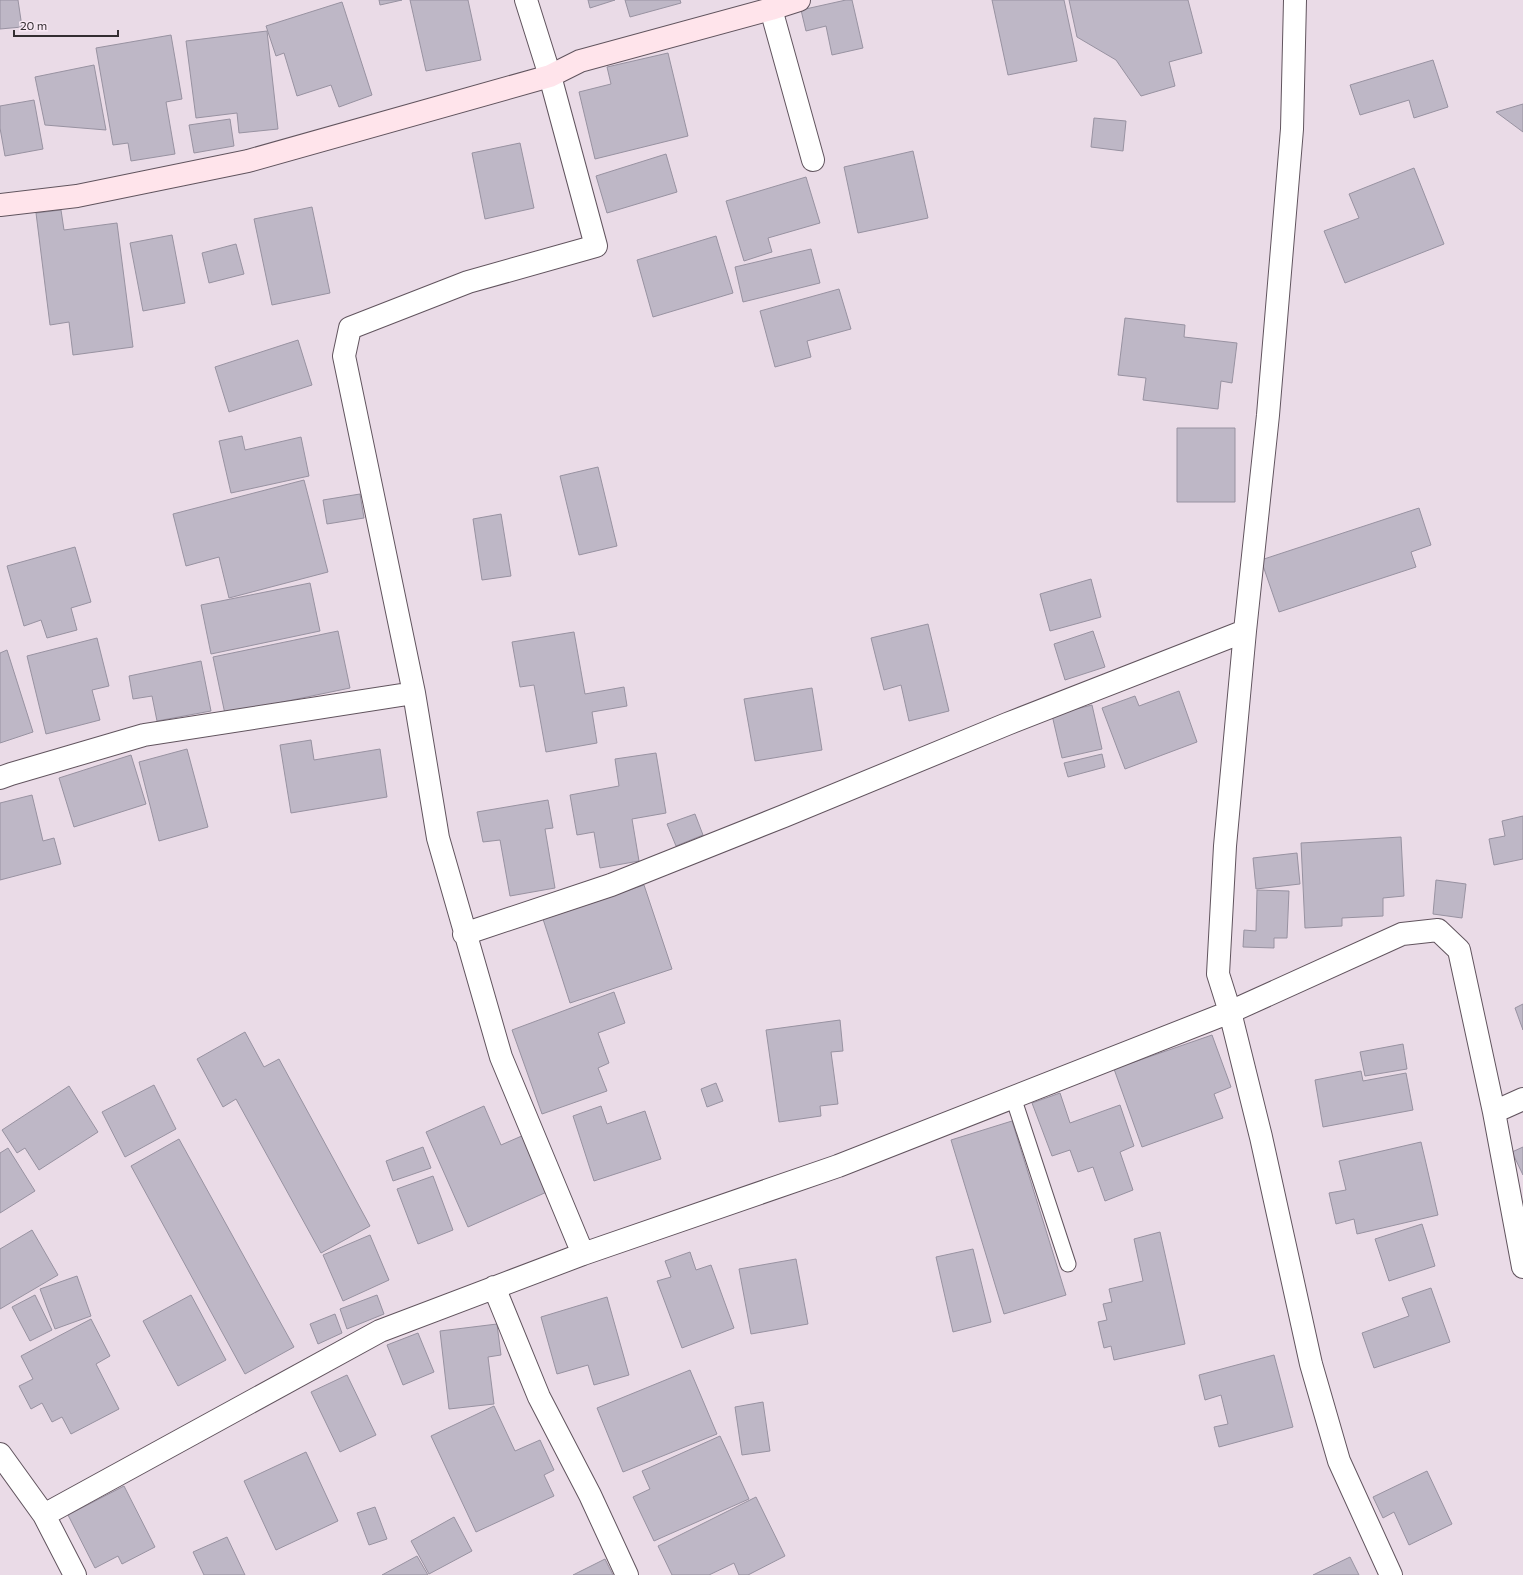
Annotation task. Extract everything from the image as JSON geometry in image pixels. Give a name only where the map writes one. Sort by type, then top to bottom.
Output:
[{"type":"street","points":[[526,0],[550,76],[596,246],[468,282],[350,328],[344,356],[414,693],[438,838],[464,934],[501,1057],[583,1254]]},
{"type":"street","points":[[0,205],[76,196],[248,161],[550,76],[580,61],[772,9],[799,0]]},
{"type":"street","points":[[1295,0],[1292,129],[1268,415],[1245,631],[1225,846],[1218,974],[1230,1012],[1261,1137],[1311,1364],[1339,1461],[1391,1575]]},
{"type":"street","points":[[772,9],[813,160]]},
{"type":"street","points":[[464,934],[611,885],[1008,724],[1245,631]]},
{"type":"street","points":[[0,778],[144,735],[414,693]]},
{"type":"street","points":[[44,1515],[380,1331],[583,1254],[838,1166],[1230,1012],[1402,934],[1438,930],[1459,950],[1494,1112],[1523,1267]]},
{"type":"street","points":[[1494,1112],[1523,1099]]},
{"type":"street","points":[[494,1287],[539,1397],[590,1495],[627,1575]]},
{"type":"street","points":[[0,1454],[44,1515],[75,1575]]},
{"type":"lane","points":[[1013,1097],[1068,1264]]},
{"type":"building","points":[[0,0],[18,0],[22,27],[0,29]]},
{"type":"building","points":[[379,0],[402,0],[380,5]]},
{"type":"building","points":[[410,0],[468,0],[481,60],[426,71]]},
{"type":"building","points":[[588,0],[615,0],[590,8]]},
{"type":"building","points":[[625,0],[680,0],[681,3],[630,17]]},
{"type":"building","points":[[852,0],[863,48],[832,55],[826,26],[806,31],[801,10]]},
{"type":"building","points":[[992,0],[1064,0],[1077,61],[1008,75]]},
{"type":"building","points":[[1069,0],[1188,0],[1202,53],[1169,62],[1175,86],[1141,96],[1116,60],[1077,37]]},
{"type":"building","points":[[342,2],[372,95],[339,107],[331,85],[297,96],[284,53],[276,56],[266,26]]},
{"type":"building","points":[[267,31],[278,129],[239,133],[237,113],[196,118],[186,41]]},
{"type":"building","points":[[171,35],[182,99],[166,102],[175,154],[131,161],[128,143],[113,145],[96,48]]},
{"type":"building","points":[[668,53],[688,136],[595,159],[579,92],[611,84],[607,67]]},
{"type":"building","points":[[1433,60],[1448,107],[1414,118],[1409,100],[1360,115],[1350,85]]},
{"type":"building","points":[[94,65],[106,130],[45,125],[35,77]]},
{"type":"building","points":[[34,100],[43,149],[5,156],[0,128],[0,106]]},
{"type":"building","points":[[1523,104],[1523,132],[1496,112]]},
{"type":"building","points":[[1094,118],[1126,121],[1123,151],[1091,147]]},
{"type":"building","points":[[230,119],[234,146],[194,153],[189,125]]},
{"type":"building","points":[[520,143],[534,208],[485,219],[472,153]]},
{"type":"building","points":[[913,151],[928,218],[858,233],[844,167]]},
{"type":"building","points":[[666,154],[677,192],[607,213],[596,176]]},
{"type":"building","points":[[1414,168],[1444,244],[1345,283],[1324,231],[1359,218],[1349,194]]},
{"type":"building","points":[[806,177],[820,223],[768,238],[772,252],[744,261],[726,201]]},
{"type":"building","points":[[312,207],[330,293],[272,305],[254,219]]},
{"type":"building","points":[[61,210],[64,230],[117,223],[133,347],[73,355],[69,322],[50,325],[36,213]]},
{"type":"building","points":[[172,235],[185,303],[143,311],[130,243]]},
{"type":"building","points":[[716,236],[733,293],[653,317],[637,260]]},
{"type":"building","points":[[236,244],[244,274],[209,283],[202,253]]},
{"type":"building","points":[[811,249],[820,283],[743,302],[735,267]]},
{"type":"building","points":[[839,289],[851,329],[807,341],[811,357],[775,367],[760,311]]},
{"type":"building","points":[[1125,318],[1185,325],[1184,337],[1237,343],[1232,383],[1221,381],[1218,409],[1143,400],[1146,378],[1118,375]]},
{"type":"building","points":[[298,340],[312,385],[229,412],[215,367]]},
{"type":"building","points":[[1177,428],[1235,428],[1235,502],[1177,502]]},
{"type":"building","points":[[242,436],[245,450],[301,437],[309,476],[231,493],[219,441]]},
{"type":"building","points":[[598,467],[617,546],[579,555],[560,476]]},
{"type":"building","points":[[304,480],[328,572],[229,598],[219,557],[186,566],[173,514]]},
{"type":"building","points":[[360,494],[364,518],[327,524],[323,500]]},
{"type":"building","points":[[1419,508],[1431,545],[1411,552],[1416,567],[1279,612],[1261,560]]},
{"type":"building","points":[[501,514],[511,576],[482,580],[473,519]]},
{"type":"building","points":[[75,547],[91,602],[71,608],[77,630],[47,638],[41,620],[24,626],[7,566]]},
{"type":"building","points":[[1091,579],[1101,617],[1050,631],[1040,594]]},
{"type":"building","points":[[310,583],[320,631],[211,654],[201,605]]},
{"type":"building","points":[[928,624],[949,711],[909,721],[901,685],[884,690],[871,638]]},
{"type":"building","points":[[338,631],[350,688],[225,714],[213,657]]},
{"type":"building","points":[[1093,631],[1105,667],[1065,680],[1054,644]]},
{"type":"building","points":[[574,632],[585,694],[624,687],[627,706],[592,712],[597,743],[546,752],[534,685],[520,687],[512,642]]},
{"type":"building","points":[[97,638],[109,686],[92,690],[100,720],[46,734],[27,656]]},
{"type":"building","points":[[7,650],[33,732],[0,743],[0,653]]},
{"type":"building","points":[[201,661],[211,711],[157,721],[152,696],[133,699],[129,676]]},
{"type":"building","points":[[812,688],[822,750],[755,761],[744,699]]},
{"type":"building","points":[[1179,691],[1197,742],[1125,769],[1102,708],[1135,696],[1139,706]]},
{"type":"building","points":[[1092,705],[1102,749],[1062,758],[1052,715]]},
{"type":"building","points":[[311,740],[314,760],[380,749],[387,797],[291,813],[280,745]]},
{"type":"building","points":[[187,749],[208,827],[159,841],[139,762]]},
{"type":"building","points":[[656,753],[666,813],[632,819],[639,861],[600,868],[594,832],[577,835],[570,795],[619,786],[615,759]]},
{"type":"building","points":[[1102,754],[1105,767],[1068,777],[1064,763]]},
{"type":"building","points":[[131,755],[146,804],[74,827],[59,778]]},
{"type":"building","points":[[32,795],[43,841],[54,838],[61,864],[0,880],[0,803]]},
{"type":"building","points":[[548,800],[553,828],[545,829],[555,888],[510,896],[500,840],[483,842],[477,812]]},
{"type":"building","points":[[695,814],[703,835],[676,846],[667,824]]},
{"type":"building","points":[[1523,816],[1523,859],[1494,865],[1489,839],[1505,836],[1502,821]]},
{"type":"building","points":[[1401,837],[1404,896],[1383,898],[1383,916],[1342,918],[1342,926],[1305,928],[1301,843]]},
{"type":"building","points":[[1297,853],[1300,884],[1256,889],[1253,858]]},
{"type":"building","points":[[1436,880],[1466,884],[1462,918],[1433,914]]},
{"type":"building","points":[[644,885],[672,969],[570,1003],[543,919]]},
{"type":"building","points":[[1257,890],[1289,891],[1287,938],[1274,938],[1274,948],[1243,947],[1244,930],[1256,931]]},
{"type":"building","points":[[614,992],[625,1023],[598,1033],[609,1063],[598,1068],[607,1091],[542,1114],[512,1030]]},
{"type":"building","points":[[1523,1004],[1523,1030],[1515,1008]]},
{"type":"building","points":[[840,1020],[843,1051],[831,1052],[838,1104],[820,1106],[821,1116],[779,1122],[766,1030]]},
{"type":"building","points":[[245,1032],[264,1067],[279,1059],[370,1226],[321,1253],[236,1099],[223,1107],[197,1059]]},
{"type":"building","points":[[1212,1035],[1231,1087],[1214,1094],[1223,1118],[1142,1147],[1114,1069]]},
{"type":"building","points":[[1403,1044],[1407,1069],[1365,1076],[1360,1052]]},
{"type":"building","points":[[1361,1071],[1363,1081],[1406,1073],[1413,1110],[1323,1127],[1315,1080]]},
{"type":"building","points":[[716,1083],[723,1101],[707,1107],[701,1089]]},
{"type":"building","points":[[154,1085],[176,1129],[125,1157],[102,1112]]},
{"type":"building","points":[[69,1086],[98,1132],[39,1170],[25,1148],[17,1153],[2,1130]]},
{"type":"building","points":[[1060,1093],[1070,1123],[1120,1105],[1134,1146],[1120,1152],[1133,1190],[1105,1201],[1093,1167],[1078,1172],[1070,1150],[1052,1156],[1032,1103]]},
{"type":"building","points":[[484,1106],[501,1145],[524,1135],[549,1191],[468,1227],[426,1132]]},
{"type":"building","points":[[601,1106],[607,1124],[645,1111],[661,1159],[594,1181],[573,1116]]},
{"type":"building","points":[[1012,1121],[1066,1295],[1004,1314],[951,1140]]},
{"type":"building","points":[[179,1139],[294,1347],[245,1374],[131,1166]]},
{"type":"building","points":[[1421,1142],[1438,1215],[1357,1234],[1354,1219],[1336,1224],[1329,1193],[1346,1190],[1339,1161]]},
{"type":"building","points":[[423,1147],[431,1168],[393,1181],[386,1161]]},
{"type":"building","points":[[1523,1147],[1523,1175],[1512,1152]]},
{"type":"building","points":[[8,1148],[35,1191],[0,1213],[0,1153]]},
{"type":"building","points":[[433,1176],[453,1230],[418,1244],[397,1189]]},
{"type":"building","points":[[1422,1224],[1435,1266],[1389,1281],[1375,1239]]},
{"type":"building","points":[[32,1230],[58,1275],[0,1309],[0,1249]]},
{"type":"building","points":[[1160,1232],[1185,1344],[1114,1360],[1111,1346],[1104,1348],[1098,1322],[1107,1320],[1103,1304],[1112,1302],[1109,1289],[1143,1281],[1134,1239]]},
{"type":"building","points":[[370,1235],[389,1280],[343,1301],[323,1255]]},
{"type":"building","points":[[973,1249],[991,1322],[953,1332],[936,1257]]},
{"type":"building","points":[[690,1252],[696,1270],[711,1265],[734,1328],[682,1348],[657,1281],[671,1277],[665,1261]]},
{"type":"building","points":[[796,1259],[808,1324],[751,1334],[739,1269]]},
{"type":"building","points":[[77,1276],[91,1316],[55,1329],[40,1289]]},
{"type":"building","points":[[1431,1288],[1450,1342],[1374,1368],[1362,1333],[1409,1316],[1402,1298]]},
{"type":"building","points":[[35,1295],[52,1330],[30,1341],[12,1307]]},
{"type":"building","points":[[191,1295],[226,1360],[178,1386],[143,1321]]},
{"type":"building","points":[[377,1295],[384,1314],[347,1329],[340,1309]]},
{"type":"building","points":[[607,1297],[629,1375],[594,1385],[588,1365],[557,1374],[541,1317]]},
{"type":"building","points":[[335,1314],[342,1333],[318,1344],[310,1324]]},
{"type":"building","points":[[91,1319],[110,1356],[96,1364],[119,1409],[71,1434],[62,1417],[52,1422],[42,1403],[31,1409],[19,1386],[33,1379],[21,1356]]},
{"type":"building","points":[[497,1324],[501,1355],[488,1357],[494,1404],[449,1409],[440,1331]]},
{"type":"building","points":[[418,1333],[434,1372],[403,1385],[387,1345]]},
{"type":"building","points":[[1274,1355],[1293,1427],[1219,1447],[1214,1427],[1228,1424],[1221,1395],[1205,1400],[1199,1375]]},
{"type":"building","points":[[690,1370],[717,1434],[623,1472],[597,1408]]},
{"type":"building","points":[[347,1375],[376,1435],[340,1452],[311,1392]]},
{"type":"building","points":[[763,1402],[770,1451],[742,1455],[735,1407]]},
{"type":"building","points":[[494,1406],[515,1451],[540,1440],[554,1470],[544,1475],[554,1496],[476,1532],[431,1436]]},
{"type":"building","points":[[720,1436],[749,1499],[654,1541],[633,1497],[650,1489],[642,1471]]},
{"type":"building","points":[[306,1452],[338,1521],[276,1550],[244,1481]]},
{"type":"building","points":[[1427,1471],[1452,1524],[1409,1545],[1394,1512],[1383,1518],[1373,1497]]},
{"type":"building","points":[[124,1486],[155,1547],[122,1564],[118,1556],[95,1568],[68,1515]]},
{"type":"building","points":[[756,1497],[785,1556],[748,1575],[739,1575],[734,1563],[709,1575],[672,1575],[658,1546]]},
{"type":"building","points":[[375,1507],[387,1539],[369,1545],[357,1513]]},
{"type":"building","points":[[454,1517],[472,1551],[429,1574],[411,1541]]},
{"type":"building","points":[[227,1537],[245,1575],[204,1575],[193,1552]]},
{"type":"building","points":[[417,1556],[428,1575],[382,1575]]},
{"type":"building","points":[[1350,1557],[1359,1575],[1313,1575]]},
{"type":"building","points":[[605,1559],[613,1575],[573,1575]]}]
